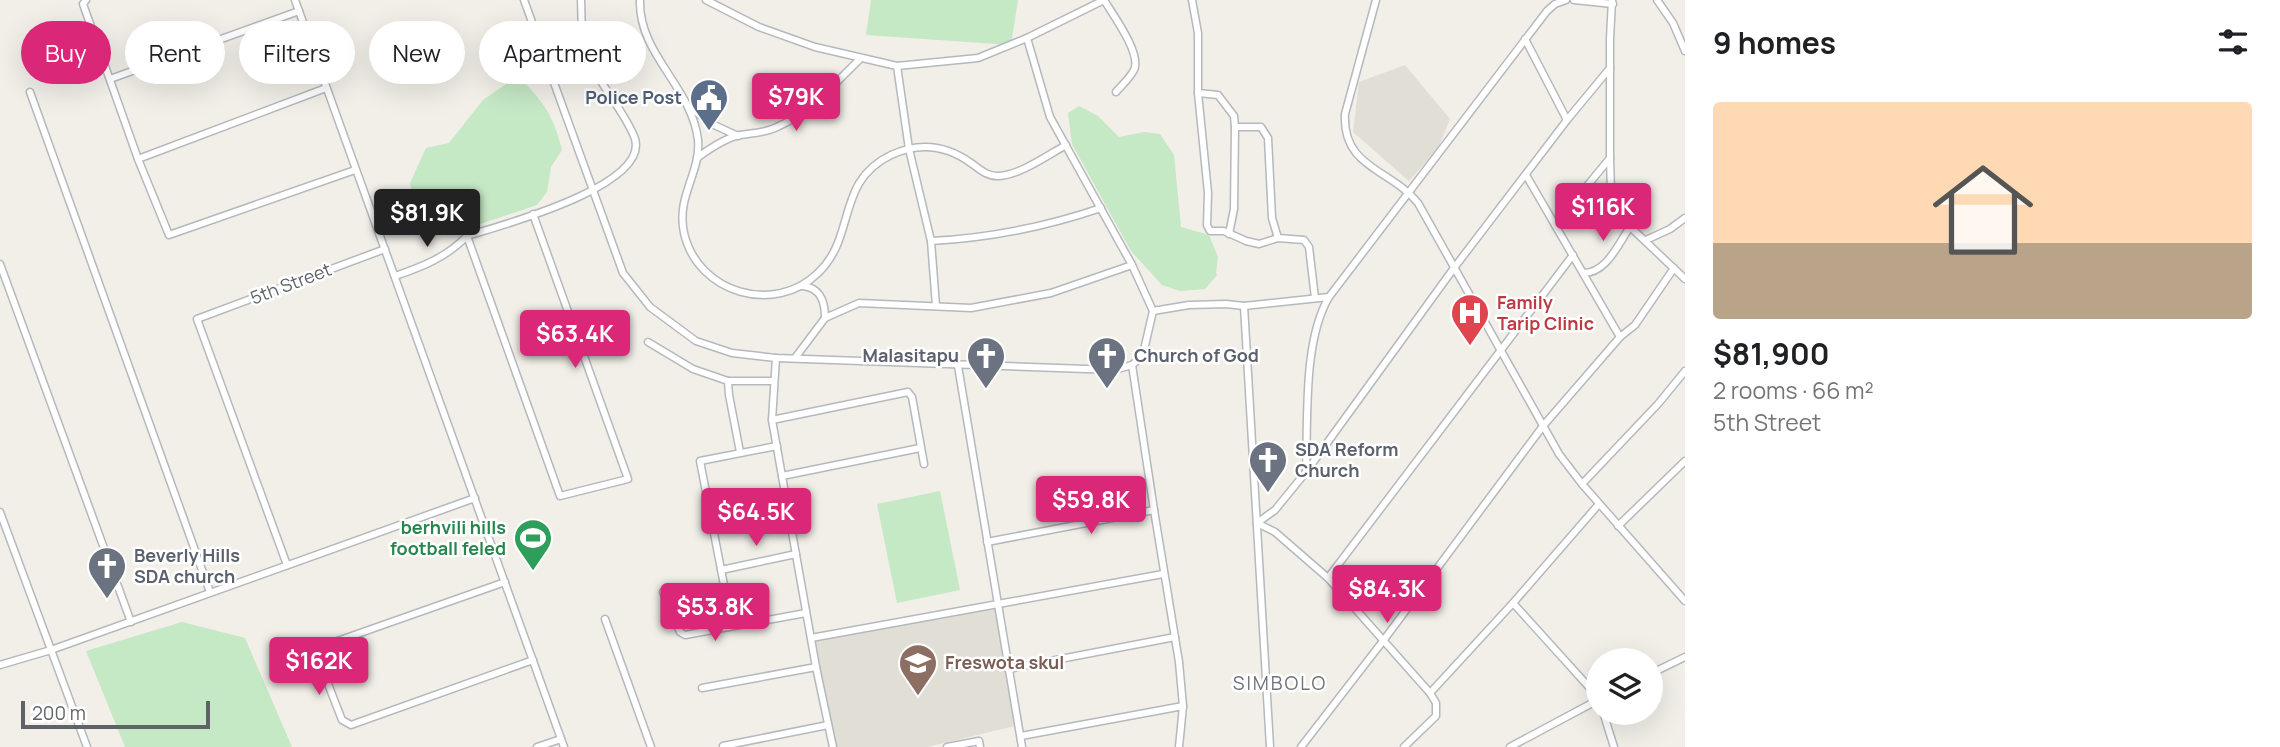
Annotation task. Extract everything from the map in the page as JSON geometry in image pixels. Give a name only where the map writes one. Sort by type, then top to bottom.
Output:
[{"type":"street","points":[[86,0],[83,4],[89,21]]},
{"type":"street","points":[[295,0],[564,747]]},
{"type":"street","points":[[524,0],[623,273],[650,307],[696,341],[732,353],[776,358],[1114,370],[1132,365],[1144,350],[1153,311],[1132,265],[1050,117],[1027,38]]},
{"type":"street","points":[[395,275],[426,265],[457,247],[467,236],[561,205],[593,191],[631,160],[636,151],[636,142],[586,56],[581,0]]},
{"type":"street","points":[[640,0],[641,18],[648,39],[690,107],[697,138],[697,158],[685,192],[682,217],[688,244],[703,269],[729,288],[755,295],[780,294],[803,286],[827,264],[839,244],[856,187],[879,162],[909,149],[927,146],[941,148],[988,174],[1001,176],[1066,145]]},
{"type":"street","points":[[706,0],[759,27],[815,47],[897,66],[978,58],[1027,38],[1104,0],[1137,62],[1134,71],[1116,92]]},
{"type":"street","points":[[1192,0],[1198,33],[1198,93],[1208,193],[1207,225],[1210,231],[1224,231],[1246,242],[1259,244],[1278,238],[1304,240],[1309,247],[1315,298]]},
{"type":"street","points":[[1365,0],[1375,1],[1345,114],[1350,147],[1376,170],[1410,193],[1424,212],[1559,454],[1599,504],[1685,601]]},
{"type":"street","points":[[1306,472],[1313,341],[1320,312],[1525,39],[1551,7],[1566,0]]},
{"type":"street","points":[[1574,0],[1613,2],[1609,39],[1610,158],[1611,192],[1616,209],[1629,227],[1685,279]]},
{"type":"street","points":[[1657,0],[1673,23],[1685,51]]},
{"type":"street","points":[[111,79],[299,11]]},
{"type":"street","points":[[1525,39],[1567,120]]},
{"type":"street","points":[[697,158],[738,136],[765,132],[794,118],[812,105],[860,59]]},
{"type":"street","points":[[897,66],[909,149],[931,241],[936,306]]},
{"type":"street","points":[[1257,523],[1275,510],[1306,472],[1454,268],[1610,68]]},
{"type":"street","points":[[111,82],[169,235],[355,170]]},
{"type":"street","points":[[138,159],[326,88]]},
{"type":"street","points":[[30,92],[210,592]]},
{"type":"street","points":[[1198,93],[1218,95],[1234,116],[1234,209],[1229,234]]},
{"type":"street","points":[[690,107],[712,124],[738,136]]},
{"type":"street","points":[[1235,127],[1261,127],[1268,138],[1272,218],[1278,238]]},
{"type":"street","points":[[1555,225],[1610,158]]},
{"type":"street","points":[[1527,175],[1620,337]]},
{"type":"street","points":[[931,241],[974,239],[1024,230],[1101,208]]},
{"type":"street","points":[[467,236],[560,496],[628,479],[533,214]]},
{"type":"street","points":[[1646,240],[1670,229],[1685,218]]},
{"type":"street","points":[[1583,273],[1598,269],[1610,257],[1629,227]]},
{"type":"street","name":"5th Street","points":[[287,565],[197,319],[385,249]]},
{"type":"street","points":[[1328,578],[1573,255]]},
{"type":"street","points":[[0,264],[131,622]]},
{"type":"street","points":[[795,358],[825,318],[859,303],[971,308],[1051,293],[1132,265]]},
{"type":"street","points":[[1301,747],[1543,426],[1620,337],[1635,325],[1674,268]]},
{"type":"street","points":[[803,286],[812,287],[821,295],[825,318]]},
{"type":"street","points":[[1153,311],[1189,305],[1244,306],[1329,297]]},
{"type":"street","points":[[1244,306],[1270,747]]},
{"type":"street","points":[[648,342],[692,369],[728,380],[773,381]]},
{"type":"street","points":[[776,358],[772,421],[832,747]]},
{"type":"street","points":[[1132,365],[1175,637],[1183,706],[1179,747]]},
{"type":"street","points":[[958,366],[1023,747]]},
{"type":"street","points":[[1582,484],[1658,404],[1685,371]]},
{"type":"street","points":[[728,380],[740,452]]},
{"type":"street","points":[[772,421],[908,393],[912,397],[924,464]]},
{"type":"street","points":[[724,585],[700,461],[777,446]]},
{"type":"street","points":[[782,476],[920,448]]},
{"type":"street","points":[[1618,526],[1685,461]]},
{"type":"street","points":[[0,665],[131,622],[475,498]]},
{"type":"street","points":[[711,517],[787,502]]},
{"type":"street","points":[[1430,693],[1599,504]]},
{"type":"street","points":[[987,542],[1154,510]]},
{"type":"street","points":[[0,512],[87,747]]},
{"type":"street","points":[[1257,523],[1275,531],[1328,578],[1430,693],[1436,703],[1436,716],[1404,747]]},
{"type":"street","points":[[721,570],[796,554]]},
{"type":"street","points":[[811,638],[1163,573]]},
{"type":"street","points":[[505,582],[326,645],[318,658],[342,720],[351,725],[533,660]]},
{"type":"street","points":[[663,592],[680,632],[685,635],[806,613]]},
{"type":"street","points":[[1513,603],[1586,685]]},
{"type":"street","points":[[605,619],[651,747]]},
{"type":"street","points":[[1008,669],[1175,637]]},
{"type":"street","points":[[1663,668],[1685,657]]},
{"type":"street","points":[[702,688],[816,667]]},
{"type":"street","points":[[1510,747],[1586,705]]},
{"type":"street","points":[[1021,736],[1183,706]]},
{"type":"street","points":[[723,747],[828,725]]},
{"type":"street","points":[[1608,725],[1614,747]]},
{"type":"street","points":[[537,747],[561,738]]},
{"type":"street","points":[[947,747],[979,741],[980,747]]},
{"type":"shaded area","points":[[1405,65],[1450,119],[1438,148],[1409,181],[1353,132],[1359,82]]},
{"type":"shaded area","name":"Freswota skul","points":[[998,605],[1019,725],[927,747],[833,747],[811,638]]},
{"type":"green space","points":[[871,0],[1018,0],[1011,45],[866,35]]},
{"type":"green space","points":[[506,84],[526,84],[538,97],[556,129],[562,150],[551,167],[547,192],[537,205],[462,230],[432,231],[418,224],[410,183],[426,148],[449,143],[483,100]]},
{"type":"green space","points":[[1079,106],[1098,116],[1119,137],[1144,132],[1160,134],[1174,155],[1181,227],[1209,235],[1218,257],[1217,275],[1205,289],[1180,291],[1162,285],[1131,251],[1072,144],[1068,113]]},
{"type":"green space","points":[[940,491],[960,590],[897,603],[877,504]]},
{"type":"green space","points":[[182,622],[245,638],[292,747],[125,747],[86,651]]},
{"type":"place","name":"Police Post","points":[[709,132]]},
{"type":"place","name":"Family Tarip Clinic","points":[[1470,347]]},
{"type":"place","name":"Malasitapu","points":[[986,390]]},
{"type":"place","name":"Church of God","points":[[1107,390]]},
{"type":"place","name":"SDA Reform Church","points":[[1268,494]]},
{"type":"place","name":"berhvili hills football feled","points":[[533,572]]},
{"type":"place","name":"Beverly Hills SDA church","points":[[107,600]]},
{"type":"place","name":"Freswota skul","points":[[918,697]]},
{"type":"district","name":"SIMBOLO","points":[[1280,683]]}]
